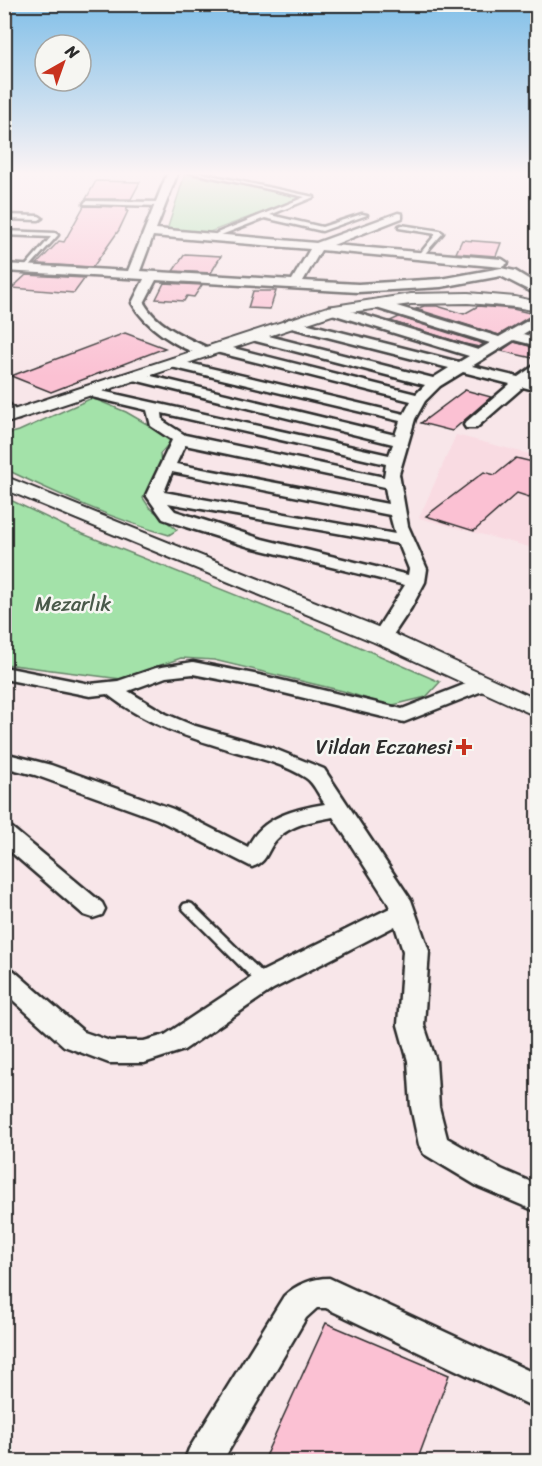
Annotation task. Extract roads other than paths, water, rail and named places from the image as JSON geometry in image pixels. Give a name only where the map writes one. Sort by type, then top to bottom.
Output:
[{"type":"street","points":[[132,276],[147,240]]},
{"type":"street","points":[[243,240],[502,263],[501,272]]},
{"type":"street","points":[[296,285],[316,247],[338,240]]},
{"type":"street","points":[[4,267],[358,288],[441,283],[501,272],[511,274],[537,291]]},
{"type":"street","points":[[151,277],[138,303],[142,313],[162,328],[211,350],[419,399]]},
{"type":"street","points":[[358,288],[371,305],[505,338],[537,342]]},
{"type":"street","points":[[8,414],[135,376],[333,310],[411,299],[468,298],[534,304]]},
{"type":"street","points":[[333,310],[479,355]]},
{"type":"street","points":[[382,637],[416,582],[418,569],[400,526],[391,474],[408,419],[419,399],[435,383],[537,319]]},
{"type":"street","points":[[289,323],[537,387]]},
{"type":"street","points":[[254,336],[435,383]]},
{"type":"street","points":[[172,363],[408,419]]},
{"type":"street","points":[[471,425],[537,368]]},
{"type":"street","points":[[135,376],[274,409],[340,428],[401,441]]},
{"type":"street","points":[[97,394],[395,461]]},
{"type":"street","points":[[154,407],[156,423],[180,439],[393,484]]},
{"type":"street","points":[[154,495],[180,439]]},
{"type":"street","points":[[168,467],[397,511]]},
{"type":"street","points":[[4,482],[382,637],[537,710]]},
{"type":"street","points":[[154,495],[406,540]]},
{"type":"street","points":[[154,495],[169,515],[192,523],[256,543],[416,582]]},
{"type":"street","points":[[4,673],[90,690],[121,687],[163,672],[193,668],[259,681],[404,716],[483,684]]},
{"type":"street","points":[[111,688],[131,706],[177,728],[297,764],[316,774],[399,900],[416,951],[411,1025],[422,1061],[425,1107],[434,1145],[490,1178],[537,1199]]},
{"type":"street","points":[[4,760],[43,770],[165,813],[252,859],[257,855],[260,845],[267,836],[286,822],[307,814],[339,809]]},
{"type":"street","points":[[4,833],[93,909]]},
{"type":"street","points":[[4,977],[74,1039],[100,1050],[144,1052],[174,1044],[264,982],[403,912]]},
{"type":"street","points":[[202,1461],[295,1307],[302,1300],[319,1293],[329,1293],[537,1393]]},
{"type":"lane","points":[[26,269],[50,240]]},
{"type":"lane","points":[[421,256],[433,240]]},
{"type":"lane","points":[[188,907],[264,982]]},
{"type":"place","name":"Vildan Eczanesi","points":[[464,747]]},
{"type":"park label","name":"Mezarlık","points":[[73,604]]}]
